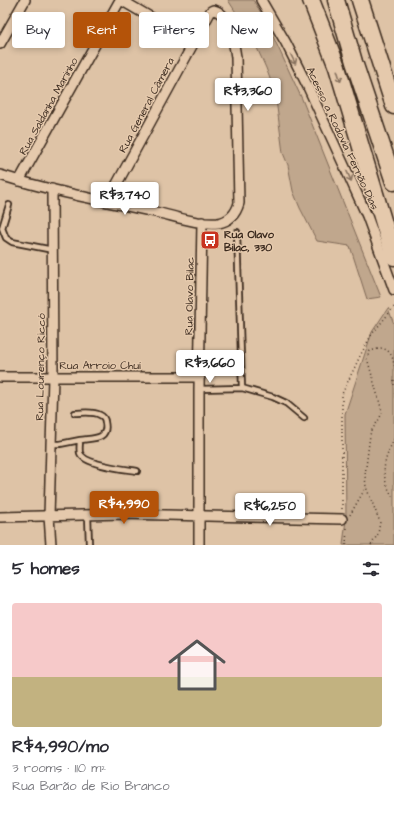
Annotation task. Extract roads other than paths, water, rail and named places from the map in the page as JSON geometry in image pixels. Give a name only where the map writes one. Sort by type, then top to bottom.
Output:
[{"type":"highway","points":[[311,0],[337,68],[394,257]]},
{"type":"highway","points":[[336,0],[354,62],[394,182]]},
{"type":"highway","points":[[360,0],[394,106]]},
{"type":"street","points":[[0,44],[25,0]]},
{"type":"street","points":[[121,0],[142,12]]},
{"type":"street","name":"Rua Saldanha Marinho","points":[[19,181],[121,0]]},
{"type":"street","name":"Acesso a Rodovia Fernão Dias","points":[[261,0],[286,43],[348,174],[366,216],[394,290]]},
{"type":"street","name":"Rua General Câmera","points":[[202,222],[219,222],[228,219],[236,213],[239,203],[236,57],[234,41],[230,29],[222,14],[214,10],[211,11],[209,14]]},
{"type":"street","name":"Rua General Câmera","points":[[107,202],[190,48]]},
{"type":"street","points":[[0,176],[107,202],[202,222]]},
{"type":"street","name":"Rua Lourenço Riccó","points":[[50,545],[49,516],[53,377],[52,189]]},
{"type":"street","name":"Rua Olavo Bilac","points":[[199,545],[199,389],[202,222]]},
{"type":"street","name":"Rua Arroio Chuí","points":[[0,377],[200,378]]},
{"type":"street","points":[[0,517],[199,515],[345,519]]},
{"type":"lane","points":[[9,205],[2,228],[6,238],[12,242],[52,250]]},
{"type":"lane","points":[[237,232],[242,388]]},
{"type":"lane","points":[[199,389],[242,388],[273,396],[286,403],[304,418]]},
{"type":"lane","points":[[51,444],[60,444],[100,437],[105,432],[105,419],[101,415],[92,413],[75,413]]},
{"type":"lane","points":[[80,440],[80,452],[83,457],[98,464],[137,471]]},
{"type":"lane","points":[[88,515],[89,545]]},
{"type":"place","name":"Rua Olavo Bilac, 330","points":[[210,240]]}]
